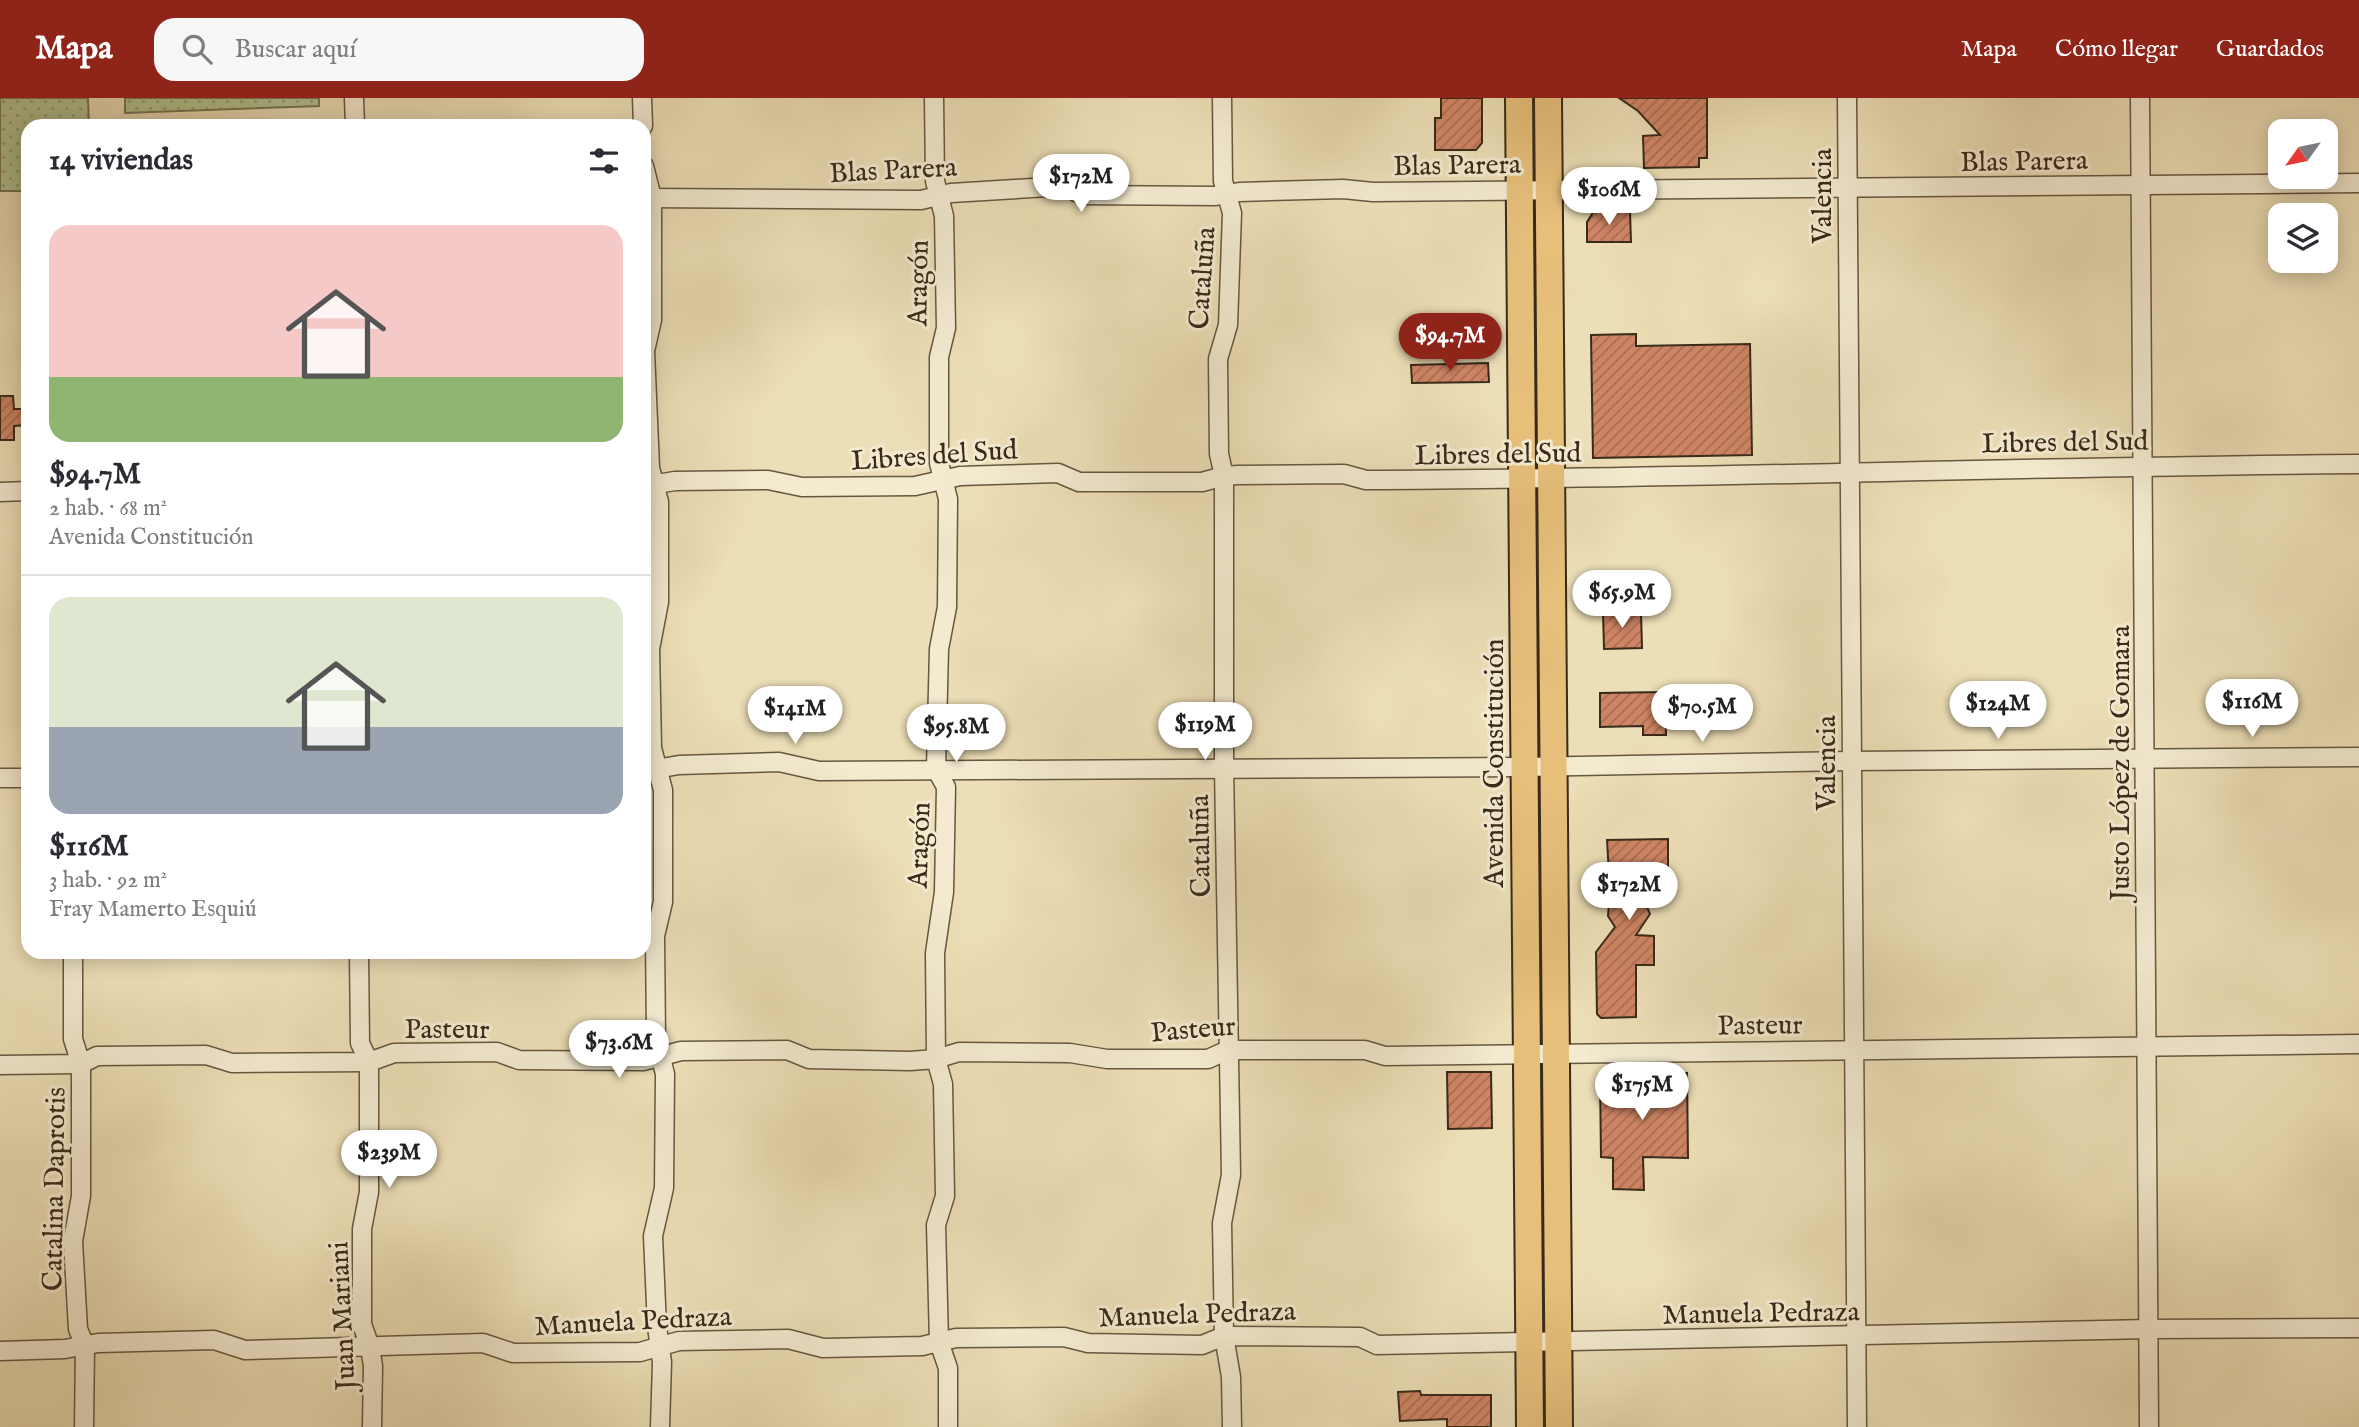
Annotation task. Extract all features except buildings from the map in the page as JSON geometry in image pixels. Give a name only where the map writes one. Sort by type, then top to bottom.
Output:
[{"type":"main road","name":"Avenida Constitución","points":[[1519,98],[1530,1427]]},
{"type":"main road","points":[[1548,98],[1559,1427]]},
{"type":"street","points":[[354,98],[355,119]]},
{"type":"street","points":[[642,98],[643,119]]},
{"type":"street","name":"Aragón","points":[[934,98],[936,181],[944,216],[946,328],[939,357],[939,463],[948,499],[947,607],[939,649],[936,769],[946,787],[944,892],[935,953],[936,1059],[943,1084],[945,1196],[936,1225],[939,1342],[948,1368],[948,1427]]},
{"type":"street","name":"Cataluña","points":[[1222,98],[1223,181],[1232,213],[1228,325],[1218,359],[1219,454],[1224,476],[1224,767],[1231,1175],[1223,1223],[1224,1336],[1231,1377],[1232,1427]]},
{"type":"street","name":"Valencia","points":[[1847,98],[1857,1427]]},
{"type":"street","name":"Justo López de Gomara","points":[[2140,98],[2149,1427]]},
{"type":"street","name":"Blas Parera","points":[[651,198],[921,200],[951,193],[1065,186],[1082,195],[1216,196],[1239,192],[1343,189],[1373,192],[2359,183]]},
{"type":"street","points":[[651,290],[651,324]]},
{"type":"street","name":"Libres del Sud","points":[[651,486],[676,481],[768,480],[802,487],[915,486],[960,476],[1058,474],[1079,482],[1202,482],[1224,476],[1344,474],[1366,480],[1522,480],[2143,466],[2359,464]]},
{"type":"street","points":[[651,489],[659,502],[659,602],[651,644]]},
{"type":"street","points":[[0,492],[21,491]]},
{"type":"street","points":[[651,698],[651,770],[663,790],[663,902],[655,936],[656,1038],[665,1074],[664,1188],[653,1236],[657,1327],[662,1362],[660,1427]]},
{"type":"street","points":[[651,770],[679,765],[779,762],[820,771],[1524,767],[2359,757]]},
{"type":"street","points":[[0,778],[21,778]]},
{"type":"street","name":"Catalina Daprotis","points":[[73,959],[73,1039],[81,1064],[81,1196],[73,1241],[78,1329],[85,1346],[84,1427]]},
{"type":"street","name":"Juan Mariani","points":[[359,959],[360,1043],[369,1062],[369,1192],[362,1229],[362,1324],[373,1366],[372,1427]]},
{"type":"street","name":"Pasteur","points":[[0,1065],[81,1064],[97,1056],[206,1055],[233,1063],[369,1062],[394,1053],[497,1052],[519,1060],[643,1061],[681,1051],[787,1050],[809,1059],[910,1061],[936,1059],[959,1052],[1070,1053],[1107,1059],[1208,1059],[1228,1050],[1365,1050],[1385,1056],[2359,1044]]},
{"type":"street","name":"Manuela Pedraza","points":[[0,1351],[65,1349],[98,1343],[214,1340],[245,1350],[483,1343],[513,1353],[640,1352],[679,1341],[788,1339],[823,1348],[922,1346],[956,1338],[1064,1337],[1088,1343],[1202,1345],[1224,1336],[1360,1337],[1377,1345],[2149,1329],[2359,1328]]},
{"type":"green space","points":[[0,98],[88,98],[89,119],[21,119],[21,191],[0,191]]},
{"type":"green space","points":[[125,98],[319,98],[319,106],[125,113]]},
{"type":"green space","points":[[1538,215],[1540,454],[1534,454],[1532,216]]},
{"type":"green space","points":[[1534,509],[1540,509],[1542,740],[1536,740]]},
{"type":"green space","points":[[1540,793],[1541,1029],[1538,1026],[1536,797]]}]
